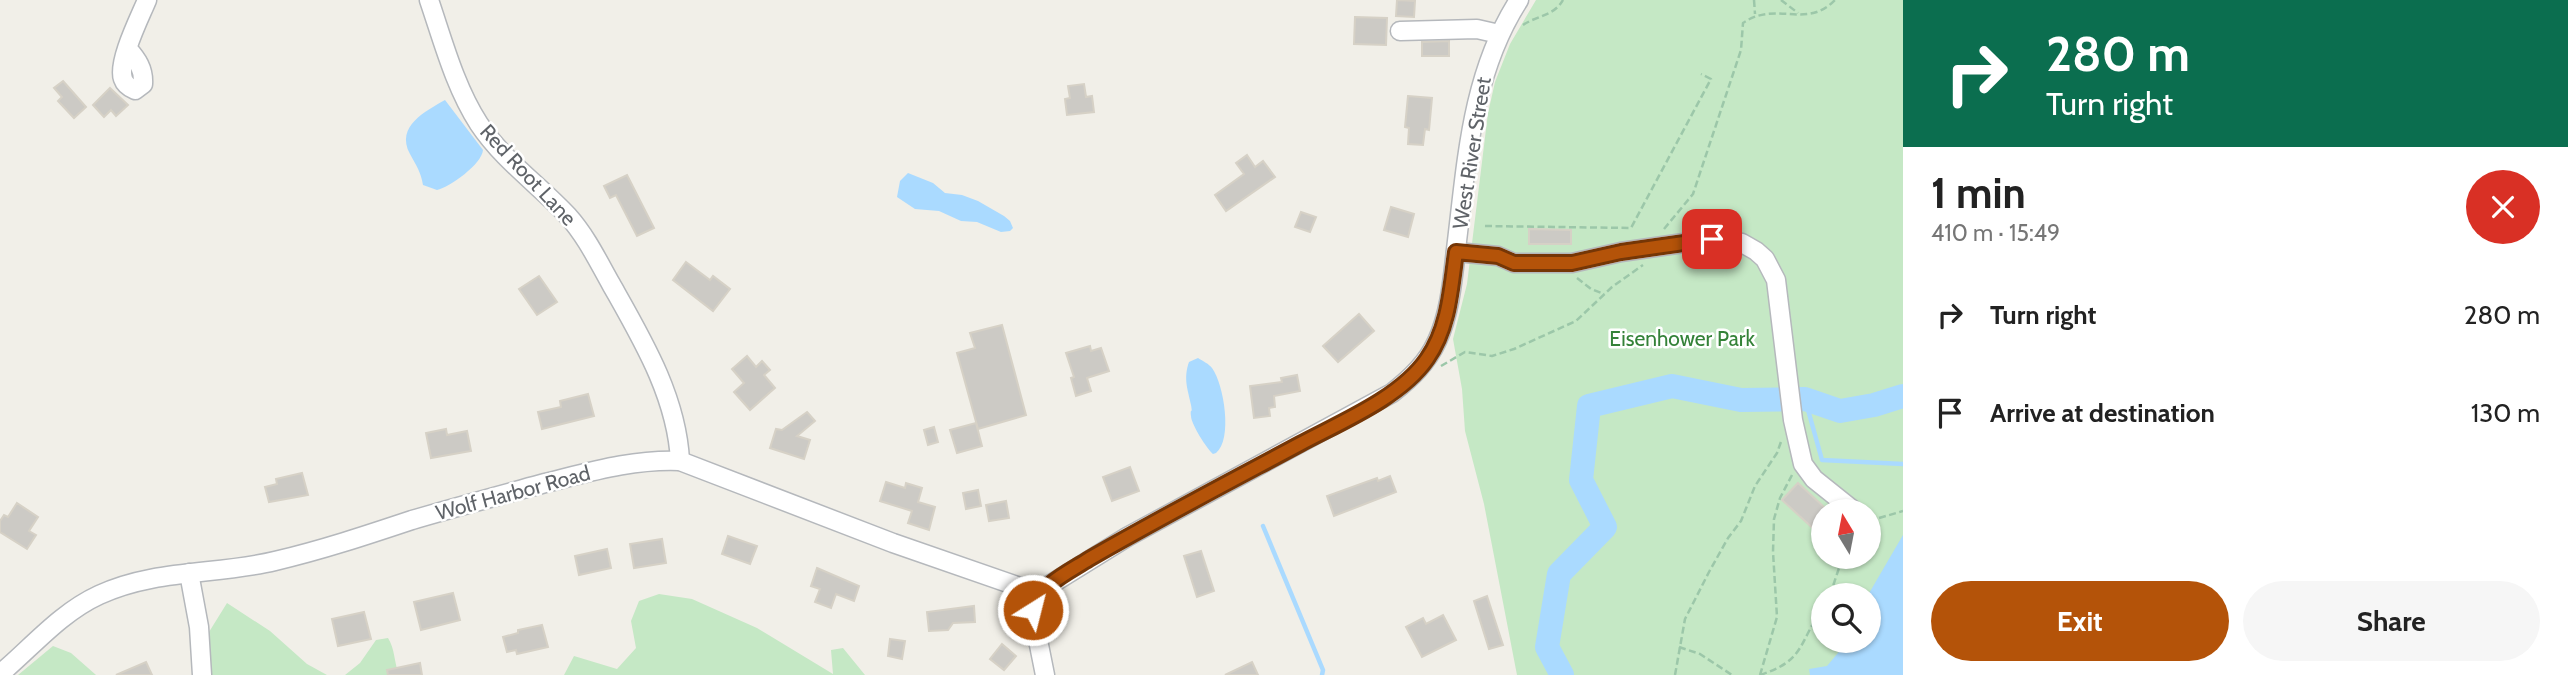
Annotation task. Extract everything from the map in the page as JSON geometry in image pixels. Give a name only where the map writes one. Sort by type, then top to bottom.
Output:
[{"type":"street","points":[[128,49],[147,0]]},
{"type":"street","name":"Red Root Lane","points":[[429,0],[457,77],[478,123],[496,146],[581,232],[638,332],[674,416],[679,437],[680,461]]},
{"type":"street","name":"West River Street","points":[[1040,594],[1075,568],[1127,537],[1392,393],[1428,358],[1442,331],[1450,294],[1476,110],[1487,62],[1499,34],[1519,0]]},
{"type":"street","points":[[1400,31],[1476,29],[1499,34]]},
{"type":"street","points":[[1456,252],[1498,256],[1514,263],[1572,263],[1621,252],[1712,239],[1742,243],[1765,259],[1776,280],[1793,414],[1803,464],[1814,479],[1839,499]]},
{"type":"street","name":"Wolf Harbor Road","points":[[0,674],[51,627],[91,600],[137,582],[285,559],[416,519],[603,468],[648,461],[680,461],[893,543],[1040,594]]},
{"type":"street","points":[[189,573],[199,627],[202,675]]},
{"type":"street","points":[[1040,594],[1033,615],[1045,675]]},
{"type":"path","points":[[1499,34],[1514,31],[1536,16],[1550,14],[1559,8],[1563,0]]},
{"type":"path","points":[[1754,0],[1755,14]]},
{"type":"path","points":[[1782,0],[1798,13]]},
{"type":"path","points":[[1437,368],[1465,352],[1492,356],[1514,349],[1576,321],[1604,294],[1639,270],[1655,248],[1664,229],[1693,194],[1741,50],[1743,23],[1755,14],[1815,14],[1826,9],[1835,0]]},
{"type":"path","points":[[1485,226],[1631,228],[1711,79],[1701,74]]},
{"type":"path","points":[[1572,263],[1578,280],[1604,294]]},
{"type":"path","points":[[1675,675],[1685,619],[1728,538],[1741,521],[1755,486],[1777,453],[1793,414]]},
{"type":"path","points":[[1760,675],[1777,617],[1774,519],[1788,482],[1803,464]]},
{"type":"path","points":[[1881,517],[1903,511]]},
{"type":"path","points":[[1760,675],[1788,663],[1798,654],[1811,625]]},
{"type":"path","points":[[1679,647],[1700,654],[1732,675]]},
{"type":"green space","name":"Eisenhower Park","points":[[1536,0],[1903,0],[1903,675],[1517,675],[1484,504],[1465,431],[1462,389],[1453,339],[1467,284],[1488,113],[1495,82],[1510,44]]},
{"type":"green space","points":[[659,594],[692,599],[757,628],[833,674],[831,650],[843,648],[865,675],[564,675],[574,656],[617,669],[636,648],[631,621],[639,601]]},
{"type":"green space","points":[[227,603],[270,631],[307,664],[327,675],[210,675],[209,632]]},
{"type":"green space","points":[[388,638],[399,675],[345,675],[360,663],[376,640]]},
{"type":"green space","points":[[53,646],[71,653],[96,675],[18,675]]},
{"type":"water","points":[[445,100],[483,150],[477,162],[464,174],[437,190],[423,185],[420,172],[406,144],[406,135],[415,121]]},
{"type":"water","points":[[908,173],[933,183],[945,193],[978,201],[1004,216],[1013,228],[1001,232],[977,222],[961,221],[939,211],[915,209],[897,197],[900,181]]},
{"type":"water","points":[[1198,358],[1212,368],[1223,398],[1224,436],[1221,446],[1213,454],[1200,436],[1191,416],[1186,374],[1189,362]]},
{"type":"water","points":[[1903,535],[1903,675],[1810,675],[1809,669],[1827,666],[1838,653],[1881,653],[1881,583],[1875,583]]},
{"type":"building","points":[[1397,0],[1415,1],[1414,17],[1396,16]]},
{"type":"building","points":[[1355,17],[1387,18],[1386,45],[1354,44]]},
{"type":"building","points":[[1449,41],[1449,56],[1422,56],[1422,42]]},
{"type":"building","points":[[63,81],[86,107],[74,118],[58,101],[62,97],[54,88]]},
{"type":"building","points":[[1084,84],[1086,97],[1092,96],[1094,112],[1067,115],[1065,99],[1070,98],[1068,86]]},
{"type":"building","points":[[110,88],[128,105],[116,116],[111,110],[104,117],[93,105]]},
{"type":"building","points":[[1408,96],[1432,98],[1429,130],[1425,129],[1423,145],[1408,144],[1409,128],[1405,127]]},
{"type":"building","points":[[1247,155],[1255,167],[1263,161],[1275,177],[1226,211],[1215,195],[1244,174],[1236,163]]},
{"type":"building","points":[[627,175],[654,228],[637,236],[616,195],[610,198],[604,186]]},
{"type":"building","points":[[1391,207],[1414,214],[1408,237],[1384,230]]},
{"type":"building","points":[[1301,212],[1316,217],[1310,232],[1295,227]]},
{"type":"building","points":[[1529,229],[1571,230],[1571,244],[1529,244]]},
{"type":"building","points":[[686,262],[710,280],[713,276],[730,289],[713,311],[673,280]]},
{"type":"building","points":[[539,276],[557,302],[537,315],[519,289]]},
{"type":"building","points":[[1359,314],[1374,331],[1338,362],[1323,346]]},
{"type":"building","points":[[1002,325],[1026,415],[978,429],[957,353],[975,348],[970,333]]},
{"type":"building","points":[[1090,346],[1091,351],[1101,348],[1109,371],[1087,378],[1091,391],[1076,396],[1071,378],[1074,377],[1066,353]]},
{"type":"building","points":[[747,356],[756,367],[762,361],[770,370],[764,375],[775,388],[750,410],[734,392],[744,383],[732,369]]},
{"type":"building","points":[[1297,375],[1300,391],[1274,396],[1275,407],[1269,408],[1270,416],[1254,418],[1250,386],[1282,382],[1281,378]]},
{"type":"building","points":[[588,394],[594,416],[542,429],[538,412],[561,407],[560,401]]},
{"type":"building","points":[[807,412],[815,421],[797,436],[810,440],[804,459],[770,448],[776,429],[782,430]]},
{"type":"building","points":[[976,423],[982,446],[957,453],[950,430]]},
{"type":"building","points":[[934,427],[938,442],[928,445],[924,430]]},
{"type":"building","points":[[446,429],[447,435],[467,431],[471,451],[431,458],[426,433]]},
{"type":"building","points":[[1130,467],[1139,491],[1112,501],[1103,477]]},
{"type":"building","points":[[302,473],[308,495],[269,502],[265,487],[277,484],[276,479]]},
{"type":"building","points":[[1390,476],[1396,492],[1334,516],[1327,496]]},
{"type":"building","points":[[886,482],[905,488],[906,483],[922,488],[918,502],[935,507],[929,530],[908,523],[912,511],[880,501]]},
{"type":"building","points":[[1798,483],[1815,499],[1811,499],[1811,527],[1782,500]]},
{"type":"building","points":[[978,490],[981,506],[966,509],[963,493]]},
{"type":"building","points":[[1006,501],[1009,518],[989,521],[986,505]]},
{"type":"building","points":[[17,503],[38,517],[29,531],[36,535],[27,549],[0,532],[0,521],[4,515],[8,517]]},
{"type":"building","points":[[728,536],[757,546],[750,564],[722,554]]},
{"type":"building","points":[[662,539],[666,563],[634,568],[630,544]]},
{"type":"building","points":[[607,549],[611,568],[579,575],[575,556]]},
{"type":"building","points":[[1201,551],[1214,591],[1197,597],[1184,556]]},
{"type":"building","points":[[817,568],[859,586],[854,601],[836,594],[831,608],[815,602],[820,589],[811,586]]},
{"type":"building","points":[[453,593],[460,620],[421,630],[414,602]]},
{"type":"building","points":[[1487,596],[1503,645],[1489,649],[1474,601]]},
{"type":"building","points":[[974,606],[975,622],[953,623],[948,630],[929,631],[927,612]]},
{"type":"building","points":[[364,612],[371,639],[338,646],[332,619]]},
{"type":"building","points":[[1443,615],[1456,640],[1422,657],[1406,627],[1423,618],[1426,624]]},
{"type":"building","points":[[542,625],[548,647],[517,654],[516,650],[507,652],[503,637],[518,633],[518,630]]},
{"type":"building","points":[[890,639],[905,641],[902,659],[888,656]]},
{"type":"building","points":[[1002,644],[1016,656],[1004,670],[990,659]]},
{"type":"building","points":[[146,662],[152,675],[116,675]]},
{"type":"building","points":[[1252,662],[1258,675],[1225,675]]},
{"type":"building","points":[[420,663],[422,675],[388,675],[387,670]]},
{"type":"waterway","points":[[1562,675],[1547,647],[1559,574],[1605,527],[1581,480],[1589,406],[1672,386],[1741,400],[1805,399],[1840,411],[1903,396]]},
{"type":"waterway","points":[[1805,399],[1822,460],[1903,464]]},
{"type":"waterway","points":[[1263,526],[1323,670],[1322,675]]},
{"type":"route","points":[[1033,610],[1040,594],[1048,586],[1089,559],[1353,415],[1392,393],[1408,380],[1428,358],[1442,331],[1456,252],[1498,256],[1514,263],[1572,263],[1621,252],[1712,239]]}]
